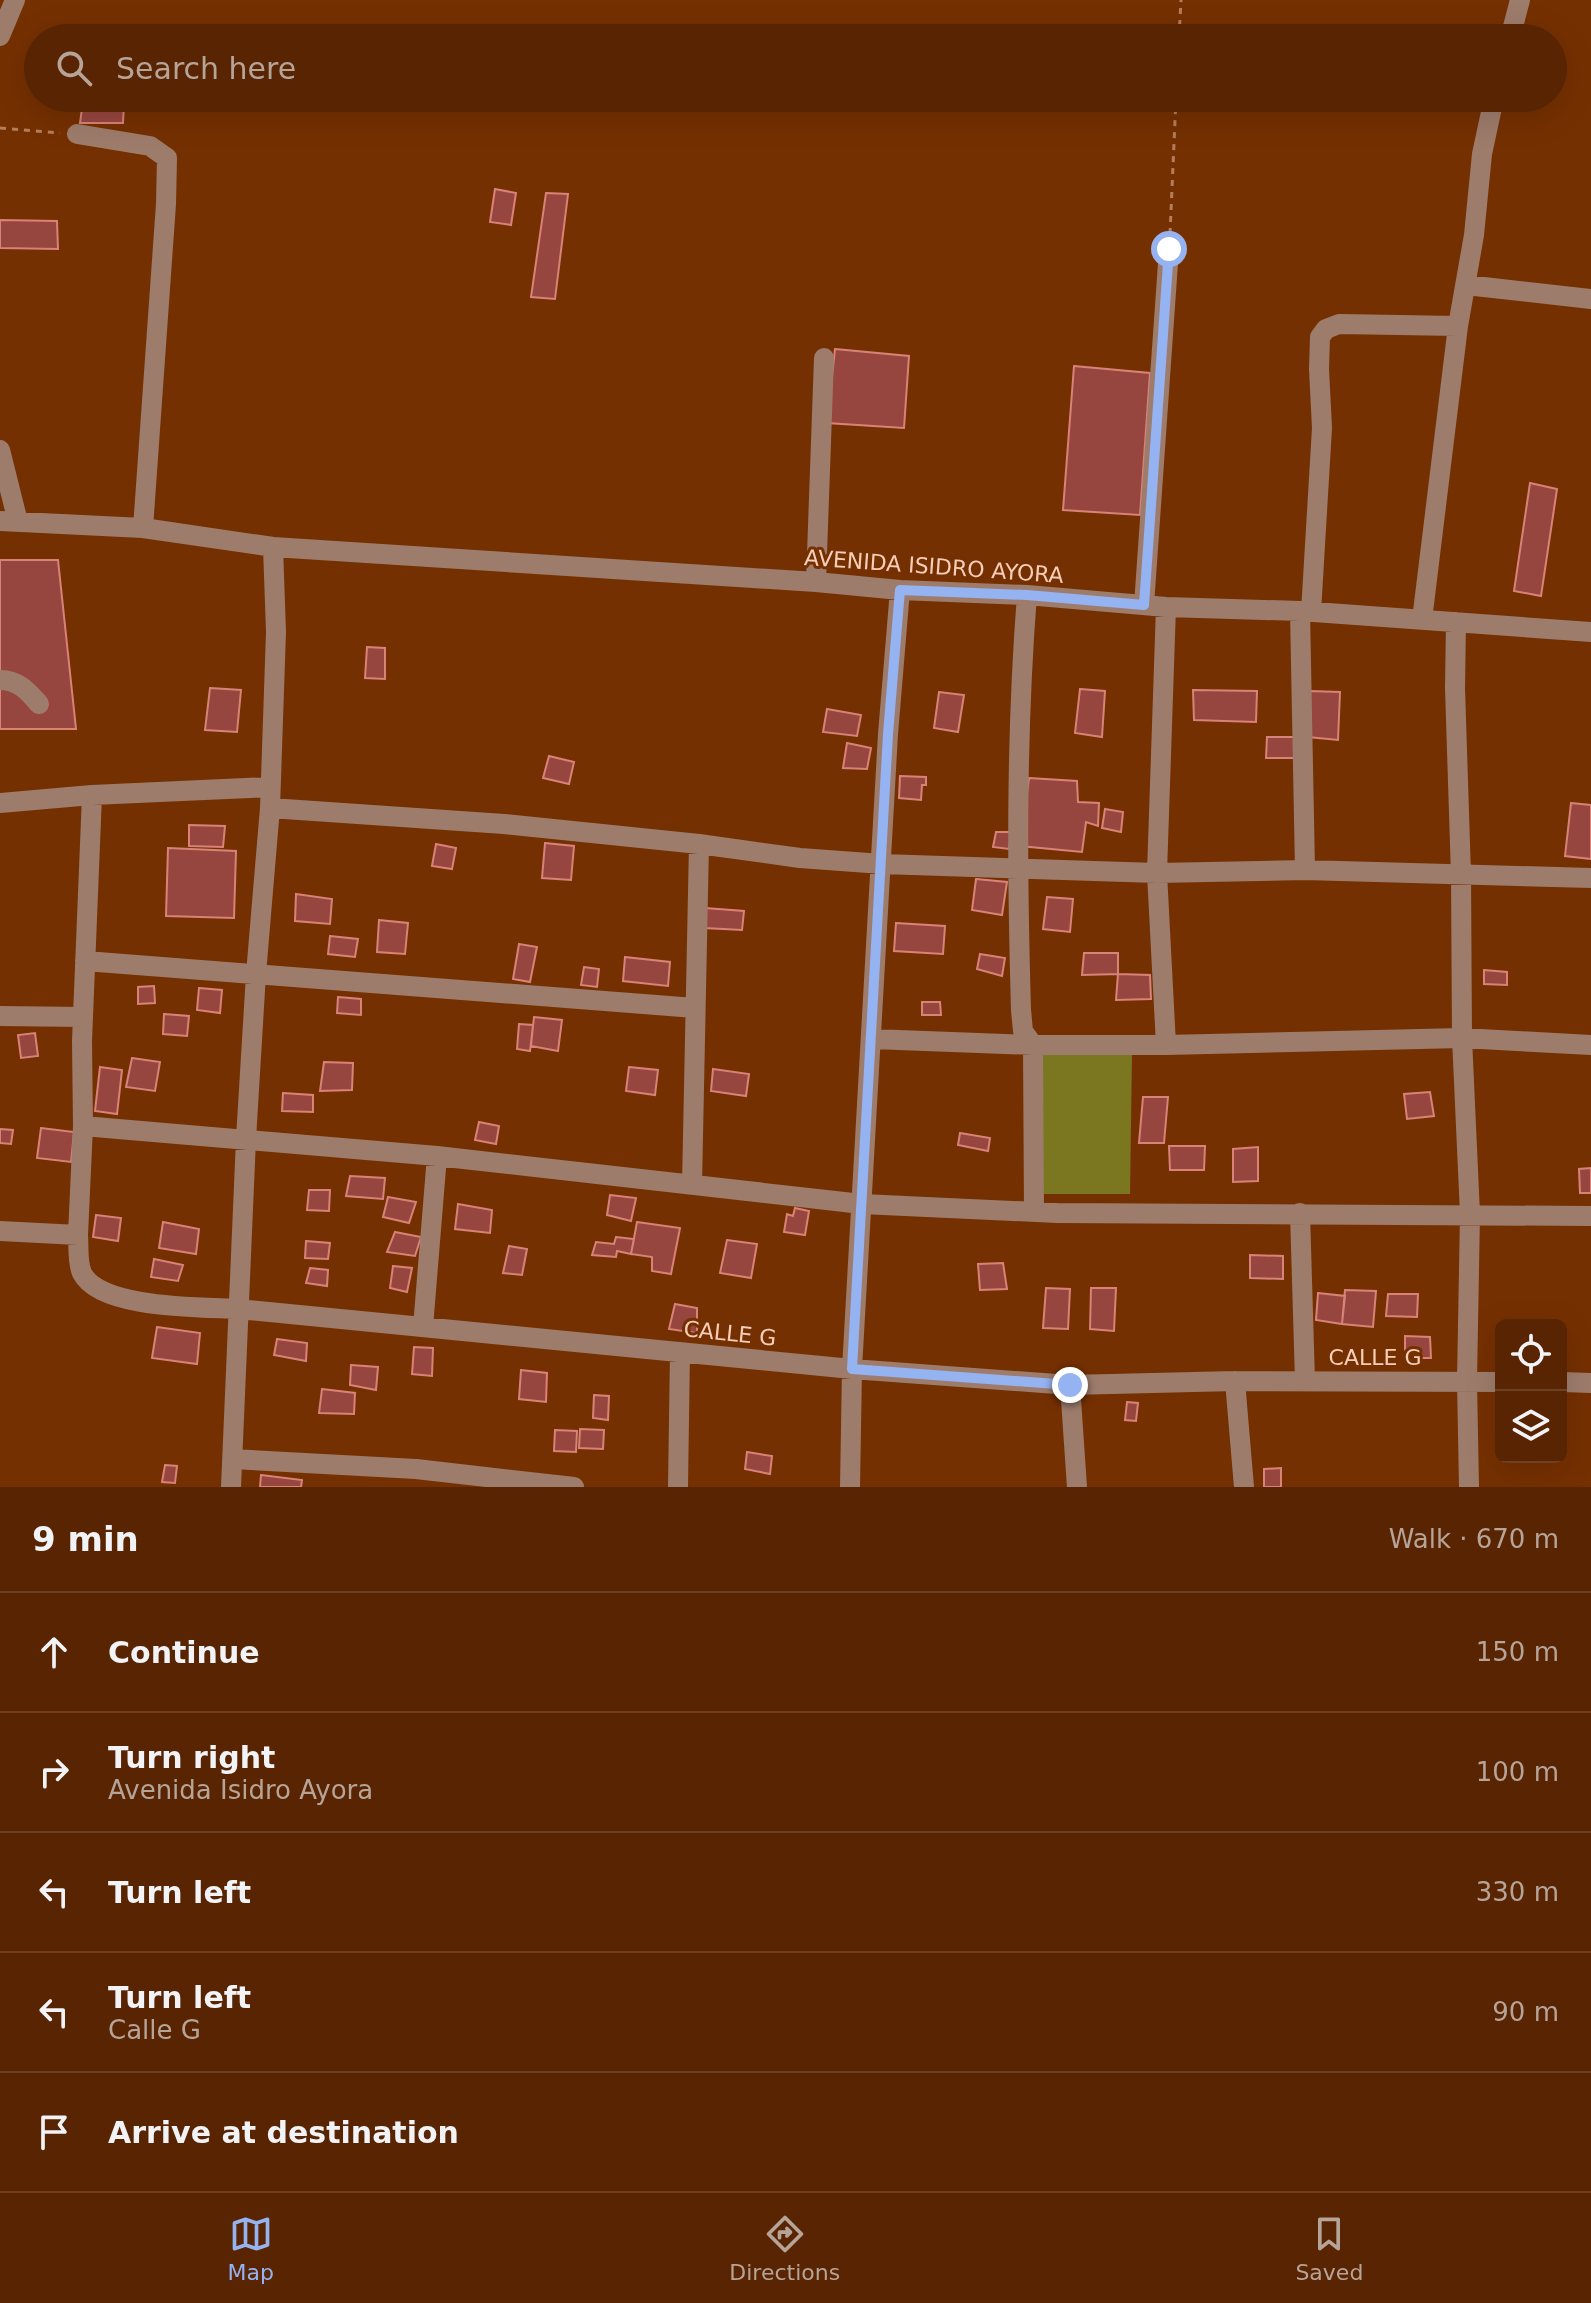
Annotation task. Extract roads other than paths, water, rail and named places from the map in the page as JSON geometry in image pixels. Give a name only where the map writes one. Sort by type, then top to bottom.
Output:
[{"type":"street","points":[[0,36],[15,0]]},
{"type":"street","points":[[1514,24],[1520,0]]},
{"type":"street","points":[[1422,620],[1458,326],[1474,235],[1482,154],[1491,112]]},
{"type":"street","points":[[77,134],[150,146],[167,158],[143,528]]},
{"type":"street","points":[[1144,605],[1169,249]]},
{"type":"street","points":[[1466,285],[1591,299]]},
{"type":"street","points":[[1305,870],[1306,612],[1322,428],[1320,337],[1326,329],[1339,324],[1458,326]]},
{"type":"street","points":[[816,582],[824,358]]},
{"type":"street","points":[[0,450],[9,521]]},
{"type":"street","name":"AVENIDA ISIDRO AYORA","points":[[9,521],[143,528],[273,547],[900,590],[1027,595],[1166,607],[1306,612],[1591,632]]},
{"type":"street","points":[[231,1487],[246,1139],[270,798],[276,632],[273,547]]},
{"type":"street","points":[[850,1487],[852,1369],[888,734],[900,590]]},
{"type":"street","points":[[1027,595],[1020,683],[1017,868],[1021,1010],[1023,1031],[1033,1045],[1034,1212]]},
{"type":"street","points":[[1166,607],[1157,873],[1166,1045]]},
{"type":"street","points":[[1456,622],[1462,1038],[1470,1214],[1469,1487]]},
{"type":"street","points":[[0,680],[26,688],[39,704]]},
{"type":"street","points":[[0,803],[92,795],[270,798],[699,844],[800,858],[882,864],[1157,873],[1305,870],[1591,878]]},
{"type":"street","name":"CALLE G","points":[[92,795],[78,1235],[79,1265],[84,1276],[102,1292],[150,1303],[852,1369],[1070,1385],[1235,1381],[1495,1382]]},
{"type":"street","points":[[692,1185],[699,844]]},
{"type":"street","points":[[85,961],[695,1008]]},
{"type":"street","points":[[0,1016],[83,1017]]},
{"type":"street","points":[[872,1039],[1033,1045],[1166,1045],[1462,1038],[1591,1045]]},
{"type":"street","points":[[83,1126],[437,1156],[862,1204],[1034,1212],[1591,1216]]},
{"type":"street","points":[[423,1327],[437,1156]]},
{"type":"street","points":[[1300,1213],[1305,1381]]},
{"type":"street","points":[[0,1231],[78,1235]]},
{"type":"street","points":[[678,1487],[680,1352]]},
{"type":"street","points":[[1235,1381],[1244,1487]]},
{"type":"street","points":[[1567,1382],[1591,1383]]},
{"type":"street","points":[[1070,1385],[1077,1487]]},
{"type":"street","points":[[233,1459],[416,1478],[574,1487]]}]
